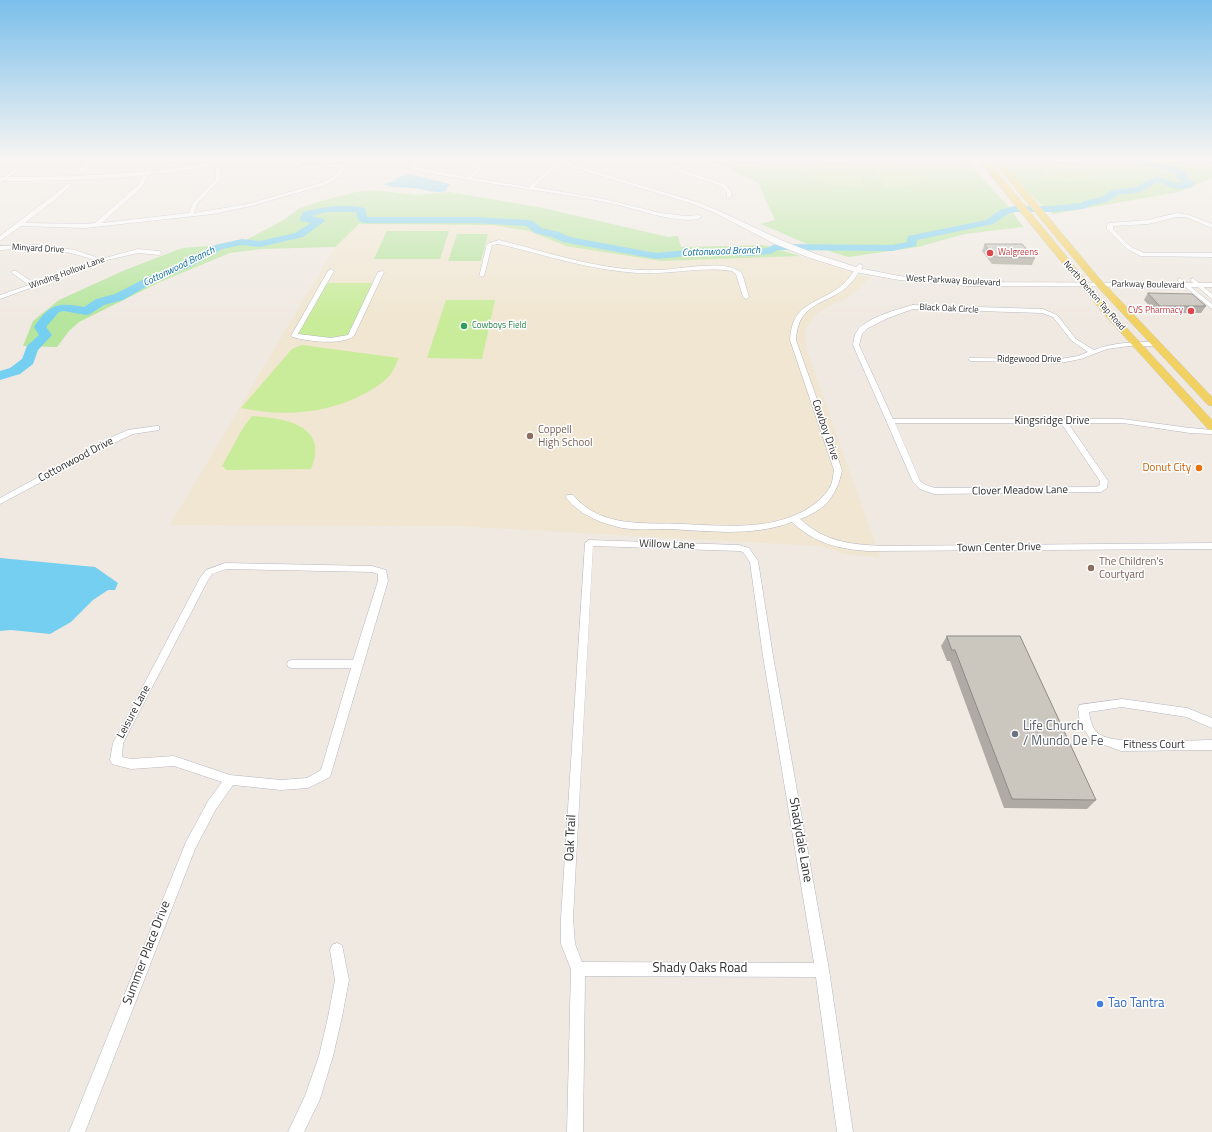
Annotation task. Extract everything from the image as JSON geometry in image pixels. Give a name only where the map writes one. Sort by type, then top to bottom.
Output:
[{"type":"main road","name":"North Denton Tap Road","points":[[1027,214],[1082,282],[1212,427]]},
{"type":"main road","name":"North Denton Tap Road","points":[[1041,214],[1098,282],[1212,403]]},
{"type":"main road","points":[[1039,230],[1055,232]]},
{"type":"street","points":[[0,239],[32,214]]},
{"type":"street","points":[[96,225],[109,214]]},
{"type":"street","points":[[18,224],[96,225],[191,214]]},
{"type":"street","points":[[656,214],[689,218],[699,217]]},
{"type":"street","name":"West Parkway Boulevard","points":[[721,214],[778,242],[813,256],[899,278],[968,284],[1082,282]]},
{"type":"street","name":"West Parkway Boulevard","points":[[733,214],[791,242],[859,268]]},
{"type":"street","points":[[1212,226],[1177,215],[1148,222],[1110,225],[1110,229],[1129,250],[1143,255],[1212,255]]},
{"type":"street","points":[[481,276],[490,244],[499,242],[619,270],[658,272],[716,268],[730,269],[739,274],[746,297]]},
{"type":"street","name":"Minyard Drive","points":[[0,248],[38,247],[61,249],[82,253],[99,260]]},
{"type":"street","name":"Winding Hollow Lane","points":[[0,297],[99,260],[138,251],[159,253]]},
{"type":"street","name":"Cowboy Drive","points":[[570,497],[576,505],[584,511],[602,520],[616,524],[737,529],[776,524],[794,519],[810,511],[830,495],[836,486],[838,470],[793,340],[793,329],[797,318],[806,308],[840,289],[850,281],[859,268]]},
{"type":"street","points":[[331,271],[294,336],[336,340],[351,336],[381,272]]},
{"type":"street","points":[[14,272],[33,285]]},
{"type":"street","name":"Parkway Boulevard","points":[[1082,282],[1196,282],[1212,280]]},
{"type":"street","points":[[1183,282],[1212,307]]},
{"type":"street","points":[[1196,282],[1212,296]]},
{"type":"street","name":"Parkway Boulevard","points":[[1196,282],[1212,285]]},
{"type":"street","name":"Black Oak Circle","points":[[934,492],[923,487],[918,482],[890,421],[856,345],[857,337],[861,330],[899,310],[924,306],[1004,311],[1043,311],[1055,316],[1074,340],[1093,352]]},
{"type":"street","name":"Ridgewood Drive","points":[[972,359],[1060,361],[1079,358],[1106,347],[1156,344]]},
{"type":"street","name":"Kingsridge Drive","points":[[890,421],[1063,420],[1142,422],[1183,430],[1212,432]]},
{"type":"street","name":"Clover Meadow Lane","points":[[934,492],[1098,490],[1104,486],[1104,481],[1063,420]]},
{"type":"street","name":"Cottonwood Drive","points":[[0,501],[117,438],[131,432],[156,428]]},
{"type":"street","name":"Town Center Drive","points":[[794,519],[806,531],[821,540],[848,547],[881,549],[1212,546]]},
{"type":"street","name":"Willow Lane","points":[[589,543],[731,548],[746,550]]},
{"type":"street","name":"Oak Trail","points":[[575,1132],[578,968],[568,944],[567,918],[589,543]]},
{"type":"street","name":"Shadydale Lane","points":[[746,550],[754,561],[768,656],[822,970],[845,1132]]},
{"type":"street","name":"Leisure Lane","points":[[225,566],[372,569],[383,572],[383,581],[357,664],[326,773],[308,783],[281,785],[230,780],[174,761],[131,764],[116,760],[118,743],[203,580],[209,572],[225,566]]},
{"type":"street","points":[[292,664],[357,664]]},
{"type":"street","name":"Fitness Court","points":[[1212,723],[1188,713],[1122,703],[1083,708],[1084,723],[1095,737],[1121,746],[1212,745]]},
{"type":"street","name":"Summer Place Drive","points":[[77,1132],[190,846],[212,805],[230,780]]},
{"type":"street","points":[[296,1132],[312,1099],[326,1056],[335,1017],[342,980],[337,950]]},
{"type":"street","name":"Shady Oaks Road","points":[[578,968],[822,970]]},
{"type":"shaded area","name":"Coppell High School","points":[[359,224],[493,225],[529,231],[566,246],[764,256],[800,256],[870,278],[848,298],[829,306],[815,315],[805,330],[806,348],[880,557],[849,555],[819,546],[456,526],[170,525],[335,247]]},
{"type":"green space","points":[[292,214],[568,214],[668,237],[678,236],[681,247],[764,245],[800,256],[661,261],[566,246],[529,231],[493,225],[359,224],[335,247],[261,249],[230,253],[160,282],[79,322],[69,331],[57,347],[23,346],[33,321],[59,300],[125,270],[182,248],[222,245],[244,241],[282,221]]},
{"type":"green space","points":[[772,214],[1014,214],[1023,227],[965,234],[918,247],[848,257],[807,244],[761,224],[775,220]]},
{"type":"green space","points":[[387,231],[449,231],[440,259],[374,259]]},
{"type":"green space","points":[[457,234],[488,234],[481,261],[448,261]]},
{"type":"green space","points":[[326,283],[373,283],[347,337],[296,337]]},
{"type":"green space","points":[[446,300],[495,300],[482,359],[427,358]]},
{"type":"green space","points":[[302,345],[399,358],[392,372],[380,384],[366,393],[336,405],[305,412],[289,413],[257,411],[241,408],[292,349]]},
{"type":"green space","points":[[252,416],[290,422],[309,433],[314,442],[315,454],[311,469],[227,470],[222,466],[243,428]]},
{"type":"water","points":[[0,558],[95,567],[118,583],[115,590],[108,590],[93,600],[71,622],[50,634],[11,630],[0,631]]},
{"type":"building","points":[[985,244],[1022,244],[1035,258],[994,257]]},
{"type":"building","points":[[1148,293],[1192,294],[1206,306],[1160,306]]},
{"type":"building","name":"Life Church / Mundo De Fe","points":[[947,636],[1020,636],[1096,800],[1012,799],[955,650],[952,650]]},
{"type":"waterway","name":"Cottonwood Branch","points":[[0,376],[15,371],[28,361],[32,349],[46,335],[40,327],[45,319],[54,310],[64,308],[86,311],[100,302],[119,297],[152,279],[186,265],[219,247],[242,242],[260,244],[299,235],[320,221],[305,219],[308,214]]},
{"type":"waterway","name":"Cottonwood Branch","points":[[362,214],[363,220],[475,220],[529,223],[539,231],[555,234],[567,240],[656,256],[707,251],[750,253],[770,251],[775,247],[892,248],[912,244],[912,238],[989,222],[1001,214]]},
{"type":"place","name":"Walgreens","points":[[990,253]]},
{"type":"place","name":"CVS Pharmacy","points":[[1191,311]]},
{"type":"place","name":"Cowboys Field","points":[[464,326]]},
{"type":"place","name":"Coppell High School","points":[[530,436]]},
{"type":"place","name":"Donut City","points":[[1199,468]]},
{"type":"place","name":"The Children's Courtyard","points":[[1091,568]]},
{"type":"place","name":"Life Church / Mundo De Fe","points":[[1015,734]]},
{"type":"place","name":"Tao Tantra","points":[[1100,1004]]}]
